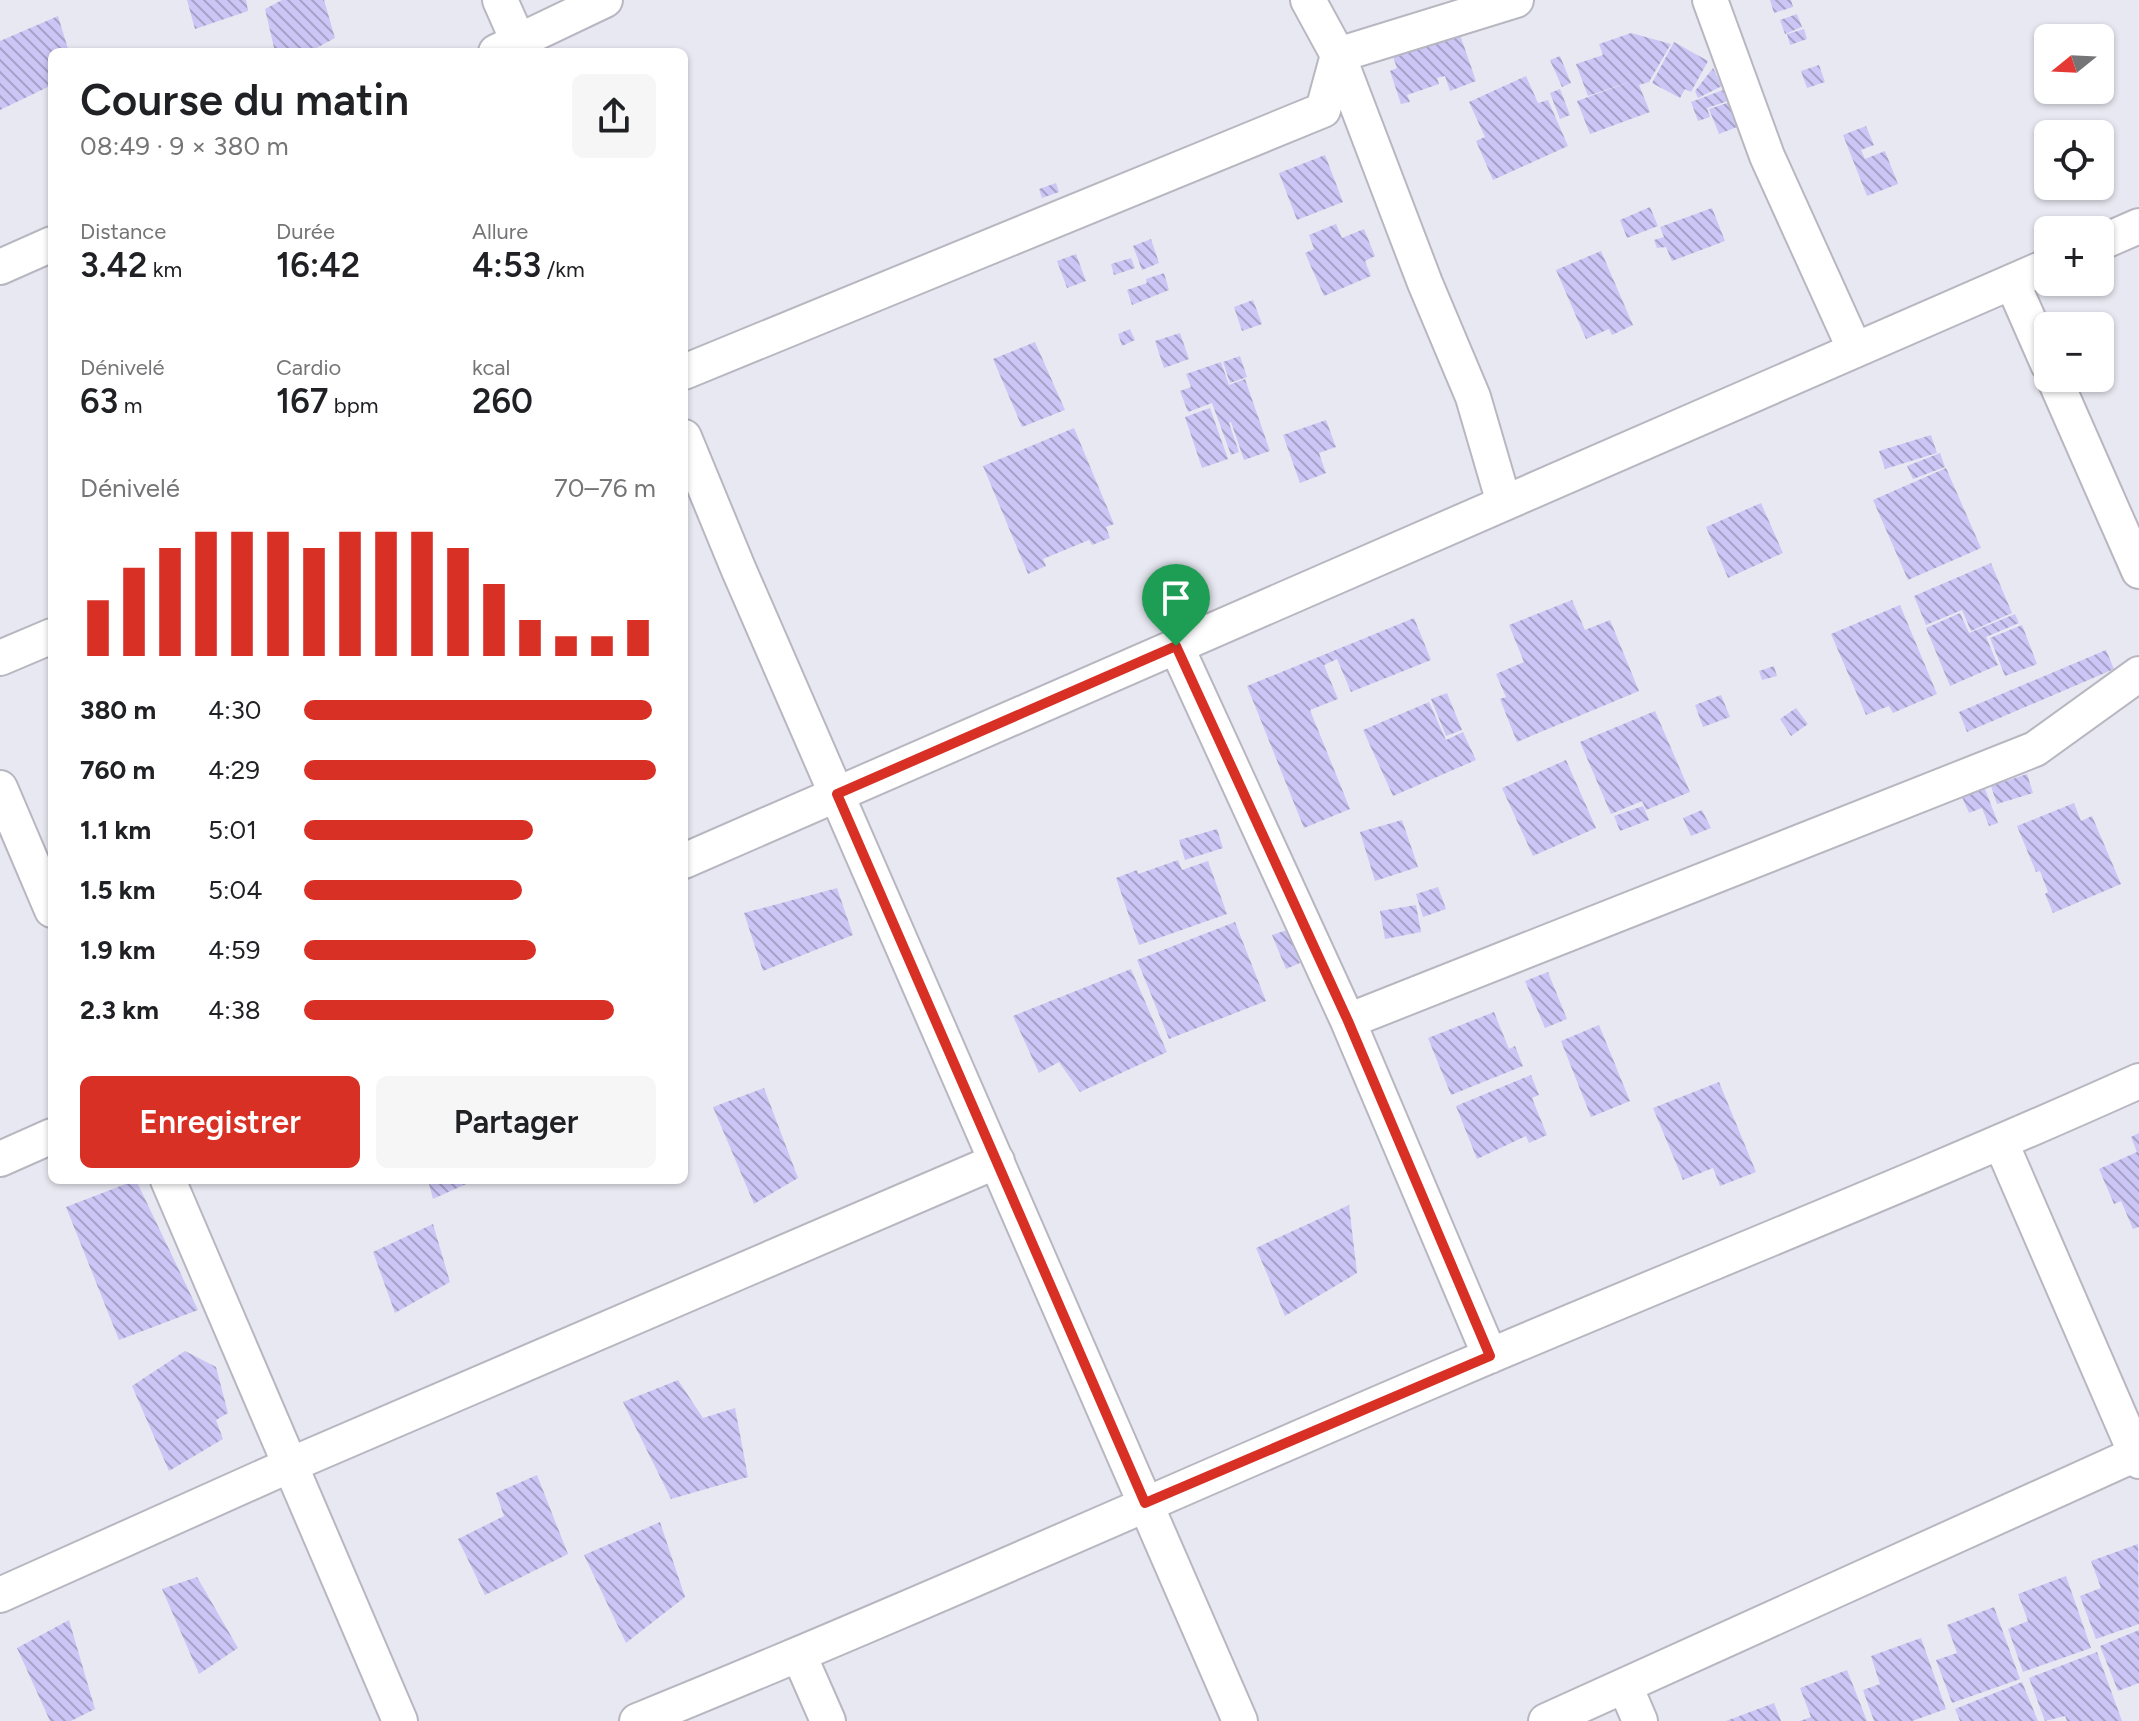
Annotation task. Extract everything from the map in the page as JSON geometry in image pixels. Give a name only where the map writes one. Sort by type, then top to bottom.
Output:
[{"type":"street","points":[[500,0],[513,48]]},
{"type":"street","points":[[515,48],[605,0]]},
{"type":"street","points":[[1308,0],[1338,55],[1425,283],[1473,397],[1504,503]]},
{"type":"street","points":[[1338,55],[1516,0]]},
{"type":"street","points":[[1710,0],[1767,156],[1855,350]]},
{"type":"street","points":[[688,370],[1323,110],[1338,55]]},
{"type":"street","points":[[2114,237],[2139,226]]},
{"type":"street","points":[[0,267],[48,246]]},
{"type":"street","points":[[688,859],[2034,272]]},
{"type":"street","points":[[2012,282],[2034,332]]},
{"type":"street","points":[[2060,392],[2139,571]]},
{"type":"street","points":[[688,447],[744,582],[1240,1721]]},
{"type":"street","points":[[0,658],[48,638]]},
{"type":"street","points":[[1176,646],[1348,1021],[1490,1356]]},
{"type":"street","points":[[1348,1021],[2035,749],[2139,674]]},
{"type":"street","points":[[0,788],[48,901]]},
{"type":"street","points":[[637,1721],[799,1655],[1490,1356],[2001,1143],[2139,1081]]},
{"type":"street","points":[[0,1159],[48,1138]]},
{"type":"street","points":[[1546,1721],[2138,1458],[2001,1143]]},
{"type":"street","points":[[0,1595],[290,1465],[997,1161]]},
{"type":"street","points":[[170,1184],[400,1721]]},
{"type":"street","points":[[799,1655],[828,1721]]},
{"type":"street","points":[[1625,1686],[1640,1721]]},
{"type":"building","points":[[187,0],[246,0],[248,11],[195,29]]},
{"type":"building","points":[[282,0],[324,0],[335,38],[316,48],[274,48],[265,9]]},
{"type":"building","points":[[1770,0],[1791,0],[1793,7],[1774,13]]},
{"type":"building","points":[[1797,14],[1802,27],[1785,34],[1780,20]]},
{"type":"building","points":[[58,16],[68,48],[48,48],[48,87],[0,110],[0,41]]},
{"type":"building","points":[[1456,23],[1476,81],[1450,91],[1445,76],[1437,78],[1439,84],[1407,95],[1410,102],[1401,104],[1390,71],[1397,68],[1389,46]]},
{"type":"building","points":[[1804,29],[1807,39],[1790,45],[1787,34]]},
{"type":"building","points":[[1631,33],[1671,44],[1649,82],[1639,85],[1650,112],[1590,134],[1577,101],[1638,79],[1588,96],[1576,64],[1603,55],[1599,44]]},
{"type":"building","points":[[1674,42],[1708,61],[1691,92],[1685,89],[1680,98],[1652,83]]},
{"type":"building","points":[[1560,56],[1571,83],[1562,87],[1550,60]]},
{"type":"building","points":[[1819,65],[1825,82],[1807,88],[1801,71]]},
{"type":"building","points":[[1713,68],[1722,86],[1698,98],[1695,91]]},
{"type":"building","points":[[1526,76],[1538,103],[1548,100],[1568,146],[1493,180],[1476,141],[1485,137],[1469,102]]},
{"type":"building","points":[[1560,89],[1570,115],[1560,119],[1550,93]]},
{"type":"building","points":[[1723,90],[1728,101],[1707,108],[1710,117],[1698,121],[1691,102]]},
{"type":"building","points":[[1733,101],[1742,125],[1719,134],[1709,109]]},
{"type":"building","points":[[1866,126],[1874,145],[1861,150],[1865,159],[1885,151],[1898,184],[1867,196],[1843,135]]},
{"type":"building","points":[[1325,155],[1343,202],[1297,220],[1279,173]]},
{"type":"building","points":[[1056,183],[1059,192],[1042,198],[1039,189]]},
{"type":"building","points":[[1650,207],[1658,226],[1627,238],[1620,220]]},
{"type":"building","points":[[1712,208],[1725,241],[1672,261],[1666,247],[1657,248],[1654,240],[1664,237],[1660,227]]},
{"type":"building","points":[[1336,224],[1342,238],[1364,229],[1375,256],[1365,261],[1371,276],[1324,296],[1305,253],[1314,249],[1309,235]]},
{"type":"building","points":[[1151,239],[1159,263],[1142,270],[1133,246]]},
{"type":"building","points":[[1601,251],[1633,325],[1612,335],[1609,329],[1586,339],[1556,270]]},
{"type":"building","points":[[1076,254],[1086,281],[1067,288],[1057,261]]},
{"type":"building","points":[[1131,258],[1135,268],[1114,275],[1111,264]]},
{"type":"building","points":[[1164,273],[1169,290],[1132,305],[1127,290]]},
{"type":"building","points":[[1253,300],[1262,324],[1242,331],[1234,307]]},
{"type":"building","points":[[1130,329],[1135,340],[1122,346],[1118,334]]},
{"type":"building","points":[[1180,333],[1189,359],[1164,368],[1155,341]]},
{"type":"building","points":[[1035,342],[1065,410],[1022,427],[993,359]]},
{"type":"building","points":[[1240,356],[1247,377],[1230,383],[1223,362]]},
{"type":"building","points":[[1221,362],[1229,385],[1245,379],[1270,451],[1244,460],[1231,422],[1239,452],[1231,455],[1212,403],[1188,412],[1180,391],[1191,387],[1186,374]]},
{"type":"building","points":[[1210,408],[1228,459],[1202,468],[1185,417]]},
{"type":"building","points":[[1326,420],[1336,447],[1319,453],[1326,473],[1300,483],[1283,435]]},
{"type":"building","points":[[1074,428],[1114,524],[1106,527],[1110,538],[1092,545],[1089,540],[1043,559],[1046,566],[1028,574],[983,466]]},
{"type":"building","points":[[1931,435],[1937,453],[1885,469],[1879,451]]},
{"type":"building","points":[[1940,453],[1945,467],[1913,479],[1907,466]]},
{"type":"building","points":[[1946,468],[1981,548],[1908,580],[1873,500]]},
{"type":"building","points":[[1761,503],[1783,553],[1728,578],[1706,527]]},
{"type":"building","points":[[1991,563],[2012,613],[1971,631],[1962,610],[1926,625],[1914,596]]},
{"type":"building","points":[[1572,600],[1585,630],[1610,620],[1639,691],[1517,742],[1500,699],[1506,697],[1496,674],[1524,662],[1509,625]]},
{"type":"building","points":[[1900,605],[1937,694],[1893,713],[1889,706],[1866,715],[1831,634]]},
{"type":"building","points":[[1960,613],[1969,633],[2015,614],[2019,623],[1986,637],[1998,665],[1950,686],[1926,628]]},
{"type":"building","points":[[1414,618],[1431,660],[1351,692],[1337,659],[1324,665],[1338,699],[1310,710],[1350,809],[1304,828],[1247,686]]},
{"type":"building","points":[[2022,625],[2037,664],[2005,676],[1990,638]]},
{"type":"building","points":[[2106,650],[2114,669],[1967,732],[1959,712]]},
{"type":"building","points":[[1774,666],[1777,676],[1762,680],[1759,671]]},
{"type":"building","points":[[1447,693],[1462,730],[1446,736],[1431,699]]},
{"type":"building","points":[[1721,695],[1730,717],[1703,727],[1695,705]]},
{"type":"building","points":[[1429,702],[1446,740],[1463,732],[1476,760],[1393,796],[1363,730]]},
{"type":"building","points":[[1796,708],[1808,724],[1791,736],[1780,719]]},
{"type":"building","points":[[1655,711],[1690,792],[1646,810],[1642,801],[1611,814],[1580,742]]},
{"type":"building","points":[[1566,760],[1596,828],[1533,856],[1502,788]]},
{"type":"building","points":[[2027,774],[2033,793],[1997,804],[1991,786]]},
{"type":"building","points":[[1985,789],[1998,823],[1989,826],[1982,808],[1969,813],[1962,797]]},
{"type":"building","points":[[2074,803],[2081,821],[2092,816],[2121,884],[2053,913],[2040,871],[2036,872],[2017,826]]},
{"type":"building","points":[[1643,806],[1649,820],[1620,831],[1614,816]]},
{"type":"building","points":[[1702,810],[1711,828],[1691,836],[1683,818]]},
{"type":"building","points":[[1402,820],[1418,867],[1375,881],[1360,832]]},
{"type":"building","points":[[1217,829],[1223,848],[1185,860],[1179,840]]},
{"type":"building","points":[[1178,860],[1182,870],[1208,861],[1227,914],[1139,945],[1116,878]]},
{"type":"building","points":[[1438,887],[1446,909],[1423,917],[1416,894]]},
{"type":"building","points":[[837,888],[853,935],[763,971],[744,913]]},
{"type":"building","points":[[1416,905],[1421,932],[1385,939],[1380,911]]},
{"type":"building","points":[[1235,922],[1266,1001],[1169,1039],[1137,960]]},
{"type":"building","points":[[1287,930],[1300,963],[1286,969],[1272,935]]},
{"type":"building","points":[[1131,969],[1167,1052],[1080,1092],[1059,1062],[1039,1073],[1013,1016]]},
{"type":"building","points":[[1548,972],[1567,1019],[1545,1028],[1525,981]]},
{"type":"building","points":[[1494,1012],[1509,1049],[1515,1046],[1523,1066],[1451,1095],[1428,1038]]},
{"type":"building","points":[[1599,1025],[1630,1101],[1591,1117],[1561,1041]]},
{"type":"building","points":[[1531,1075],[1539,1095],[1532,1098],[1547,1135],[1529,1143],[1526,1136],[1477,1159],[1456,1106]]},
{"type":"building","points":[[1719,1082],[1756,1172],[1720,1186],[1713,1168],[1683,1180],[1653,1108]]},
{"type":"building","points":[[764,1088],[798,1178],[754,1204],[713,1107]]},
{"type":"building","points":[[2139,1133],[2139,1227],[2133,1229],[2121,1201],[2114,1204],[2099,1169],[2137,1152],[2131,1137]]},
{"type":"building","points":[[126,1184],[138,1184],[198,1310],[119,1340],[66,1207]]},
{"type":"building","points":[[429,1184],[466,1184],[433,1199]]},
{"type":"building","points":[[1349,1205],[1357,1273],[1285,1316],[1256,1248]]},
{"type":"building","points":[[433,1224],[450,1282],[395,1313],[373,1252]]},
{"type":"building","points":[[185,1351],[216,1367],[228,1413],[216,1420],[223,1439],[169,1471],[132,1386]]},
{"type":"building","points":[[678,1380],[703,1418],[735,1408],[748,1477],[671,1499],[623,1402]]},
{"type":"building","points":[[537,1475],[568,1554],[485,1595],[458,1539],[504,1516],[496,1493]]},
{"type":"building","points":[[660,1522],[685,1597],[626,1643],[584,1555]]},
{"type":"building","points":[[2138,1544],[2139,1624],[2096,1639],[2080,1596],[2101,1588],[2091,1561]]},
{"type":"building","points":[[2066,1576],[2091,1648],[2023,1672],[2008,1629],[2028,1621],[2018,1594]]},
{"type":"building","points":[[197,1577],[238,1648],[199,1674],[162,1589]]},
{"type":"building","points":[[1994,1607],[2020,1679],[1952,1703],[1936,1660],[1957,1653],[1947,1625]]},
{"type":"building","points":[[69,1620],[95,1709],[71,1721],[50,1721],[17,1648]]},
{"type":"building","points":[[2139,1630],[2139,1683],[2118,1691],[2100,1646]]},
{"type":"building","points":[[1921,1638],[1946,1709],[1912,1721],[1874,1721],[1863,1690],[1880,1684],[1871,1656]]},
{"type":"building","points":[[2097,1652],[2122,1721],[2067,1721],[2065,1716],[2045,1721],[2029,1678]]},
{"type":"building","points":[[1847,1670],[1867,1721],[1800,1721],[1811,1717],[1800,1688]]},
{"type":"building","points":[[2022,1682],[2038,1721],[1960,1721],[1955,1709]]},
{"type":"building","points":[[1774,1703],[1781,1721],[1726,1721]]},
{"type":"route","points":[[1176,646],[1348,1021],[1490,1356],[1145,1503],[837,794],[1176,646]]}]
